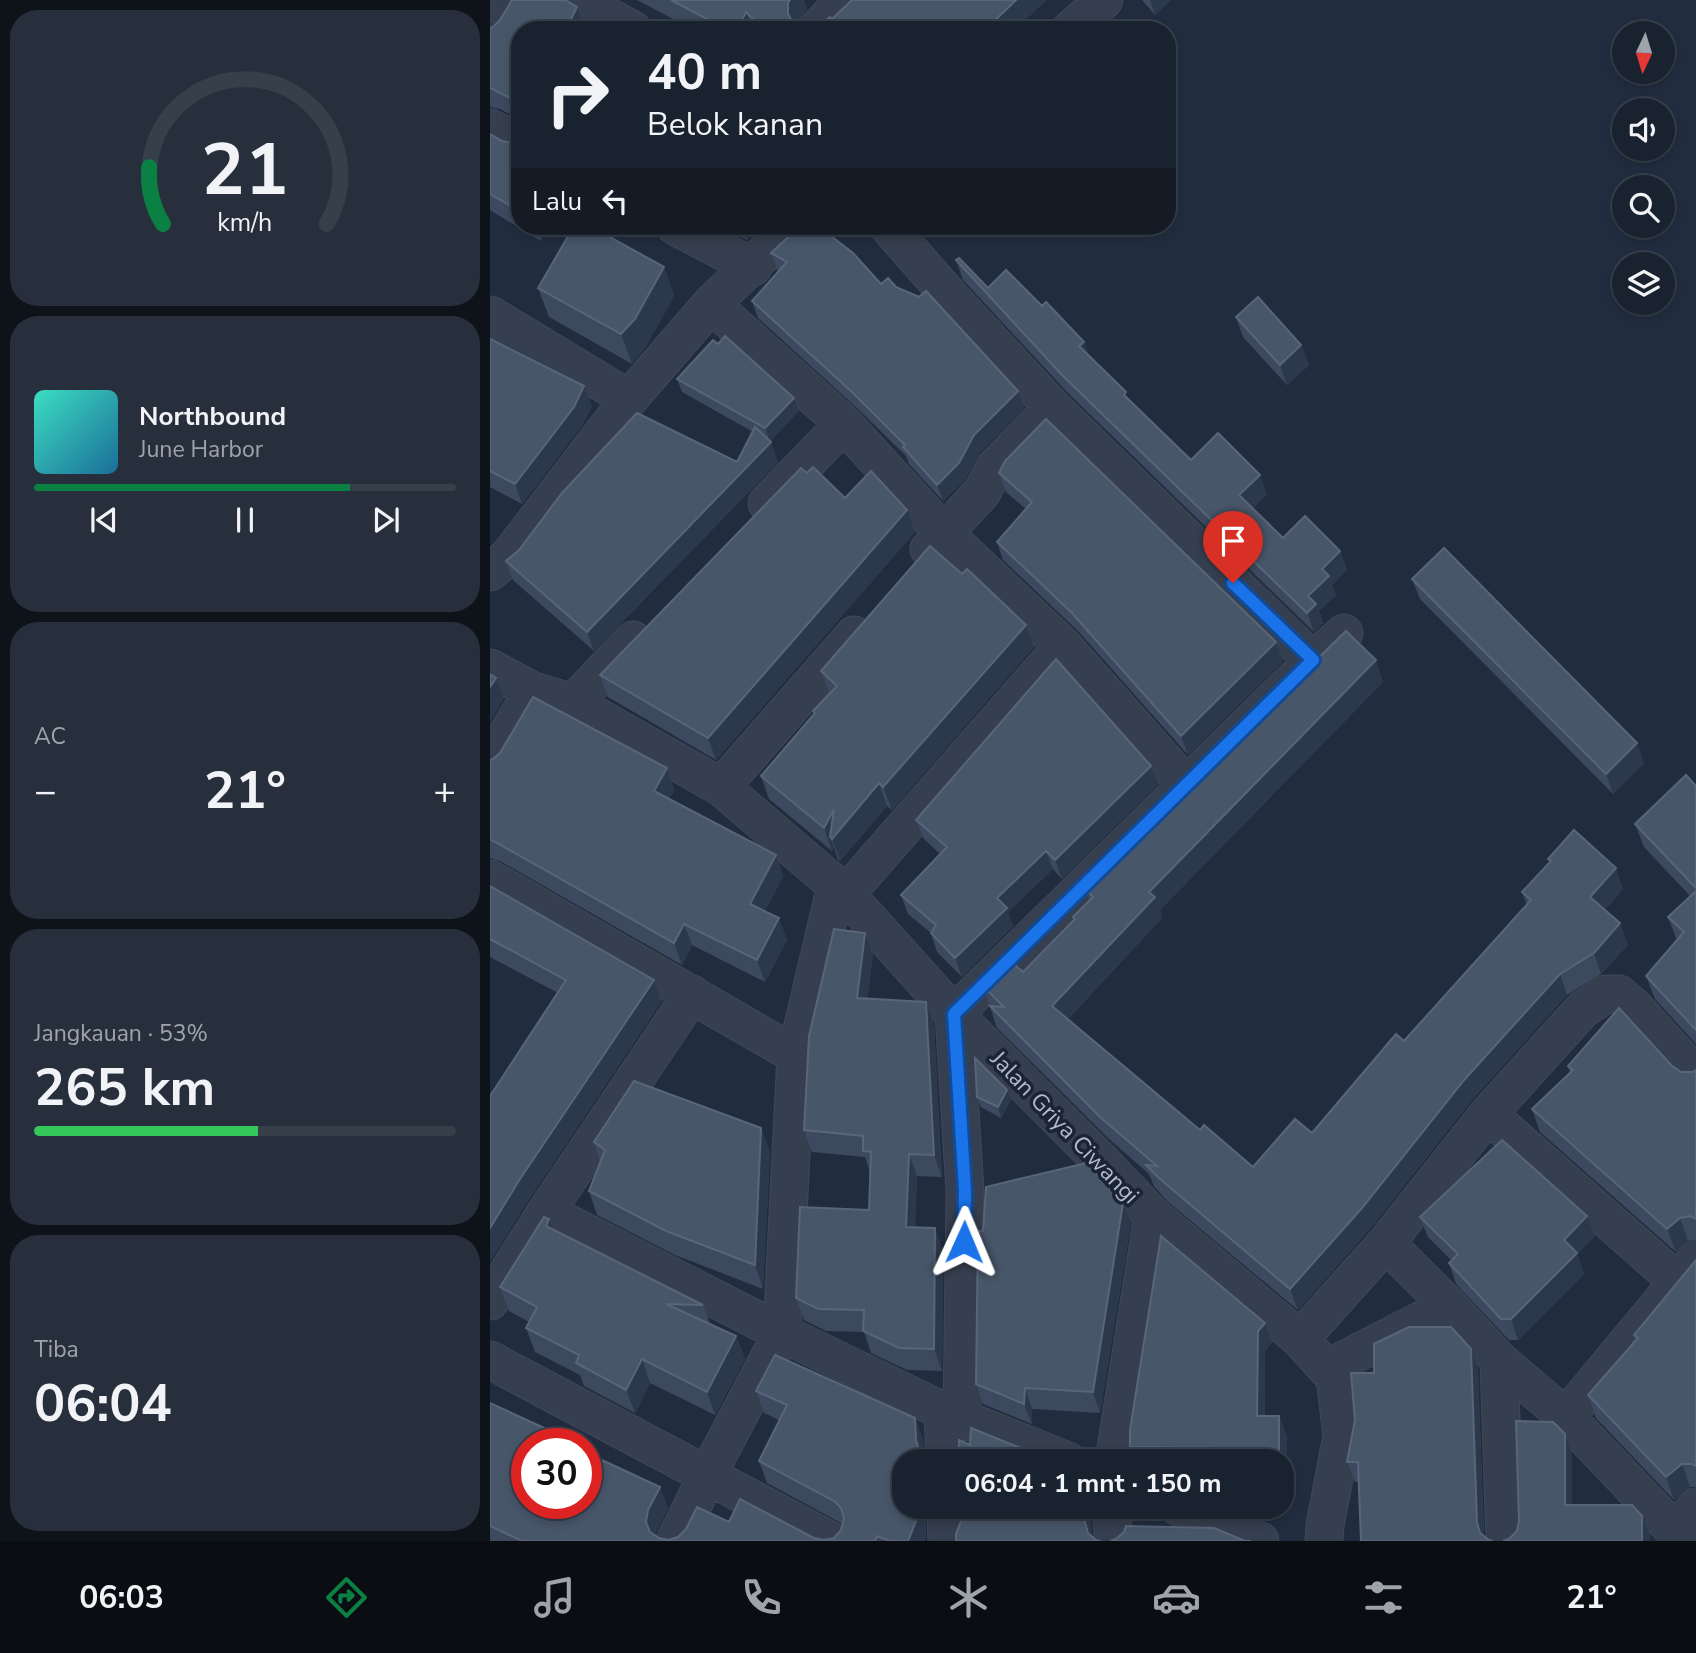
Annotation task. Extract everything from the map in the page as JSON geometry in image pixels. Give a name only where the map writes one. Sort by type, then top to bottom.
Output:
[{"type":"street","points":[[490,31],[508,0]]},
{"type":"street","points":[[577,0],[616,21]]},
{"type":"street","points":[[825,21],[845,0]]},
{"type":"street","points":[[1080,21],[1104,0]]},
{"type":"street","points":[[490,128],[511,139]]},
{"type":"street","points":[[692,235],[753,267]]},
{"type":"street","points":[[496,556],[711,304],[784,235]]},
{"type":"street","points":[[896,235],[1053,408],[1313,660]]},
{"type":"street","points":[[711,304],[844,424],[943,532],[1063,646],[1186,786]]},
{"type":"street","points":[[490,315],[629,399]]},
{"type":"street","points":[[908,573],[982,492],[995,467],[1053,408]]},
{"type":"street","points":[[747,523],[844,424]]},
{"type":"street","points":[[573,703],[660,613]]},
{"type":"street","points":[[721,787],[872,614]]},
{"type":"street","points":[[947,1449],[982,1188],[954,1014],[1313,660],[1344,633]]},
{"type":"street","points":[[675,1541],[706,1476],[782,1334],[796,1055],[841,890],[1063,646]]},
{"type":"street","name":"Jalan Griya Ciwangi","points":[[490,668],[534,691],[573,703],[721,787],[841,890],[954,1014],[1153,1216],[1300,1339],[1328,1368],[1335,1378],[1342,1436],[1324,1541]]},
{"type":"street","points":[[490,762],[534,691]]},
{"type":"street","points":[[490,879],[796,1055]]},
{"type":"street","points":[[1300,1339],[1386,1243],[1488,1114],[1583,1009],[1606,994],[1619,995],[1633,1006],[1696,1075]]},
{"type":"street","points":[[490,1301],[546,1212],[692,995]]},
{"type":"street","points":[[1488,1114],[1687,1271],[1566,1417]]},
{"type":"street","points":[[1061,1170],[1100,1160]]},
{"type":"street","points":[[546,1212],[782,1334],[953,1415],[1038,1449]]},
{"type":"street","points":[[1116,1449],[1153,1216]]},
{"type":"street","points":[[1386,1243],[1499,1360],[1566,1417],[1683,1530]]},
{"type":"street","points":[[1328,1368],[1449,1306]]},
{"type":"street","points":[[490,1360],[831,1541]]},
{"type":"street","points":[[1499,1360],[1505,1541]]},
{"type":"street","points":[[946,1519],[947,1541]]},
{"type":"street","points":[[1112,1519],[1113,1541]]},
{"type":"street","points":[[1207,1519],[1260,1541]]},
{"type":"building","points":[[512,0],[565,0],[577,7],[571,19],[575,21],[511,21],[511,98],[490,88],[490,28],[500,20]]},
{"type":"building","points":[[671,0],[790,0],[788,14],[792,21],[755,21],[746,12],[742,21],[711,21]]},
{"type":"building","points":[[852,0],[1016,0],[994,21],[825,21],[830,17],[832,19]]},
{"type":"building","points":[[490,134],[511,143],[511,206],[490,194]]},
{"type":"building","points":[[569,235],[606,235],[664,267],[635,319],[621,334],[538,288]]},
{"type":"building","points":[[790,235],[830,235],[853,253],[881,284],[888,278],[896,287],[919,297],[926,291],[1018,391],[974,435],[959,463],[937,485],[903,447],[905,445],[852,392],[752,301],[787,262],[771,253]]},
{"type":"building","points":[[959,258],[988,288],[1006,270],[1042,306],[1046,302],[1084,342],[1079,346],[1126,392],[1124,395],[1191,460],[1218,433],[1260,475],[1239,495],[1283,538],[1305,516],[1340,551],[1322,569],[1329,576],[1308,596],[1316,604],[1307,613],[1061,374],[956,260]]},
{"type":"building","points":[[1258,297],[1301,345],[1280,365],[1236,317]]},
{"type":"building","points":[[725,336],[794,398],[765,428],[677,379],[713,340],[718,344]]},
{"type":"building","points":[[490,339],[584,386],[574,407],[515,484],[490,471]]},
{"type":"building","points":[[637,413],[737,462],[755,427],[771,442],[587,632],[506,561],[519,550],[562,493]]},
{"type":"building","points":[[1046,419],[1276,642],[1181,736],[1072,613],[997,542],[1032,502],[999,473],[1005,461]]},
{"type":"building","points":[[813,467],[845,498],[871,471],[907,510],[708,738],[600,675],[801,468],[807,473]]},
{"type":"building","points":[[930,546],[962,574],[967,569],[1026,625],[883,787],[879,783],[832,839],[830,837],[834,809],[824,828],[761,776],[815,713],[813,711],[837,686],[821,671]]},
{"type":"building","points":[[1444,548],[1637,743],[1606,774],[1412,579]]},
{"type":"building","points":[[1346,631],[1376,660],[1149,892],[1155,897],[1052,1006],[1200,1130],[1204,1125],[1253,1167],[1295,1119],[1312,1133],[1396,1034],[1404,1041],[1531,900],[1522,892],[1551,861],[1548,859],[1574,830],[1616,868],[1590,897],[1620,923],[1594,953],[1560,974],[1465,1079],[1362,1208],[1290,1289],[1160,1179],[1146,1165],[1157,1166],[1100,1117],[990,1006],[1004,1007],[983,986],[1009,960],[1023,972],[1093,897],[1084,887]]},
{"type":"building","points":[[1056,659],[1151,766],[1055,860],[1046,851],[997,898],[1007,908],[955,958],[931,933],[936,925],[901,895],[947,847],[916,820]]},
{"type":"building","points":[[490,674],[496,678],[490,687]]},
{"type":"building","points":[[533,697],[667,768],[654,791],[776,855],[750,904],[779,918],[757,960],[684,924],[674,943],[490,839],[490,760],[500,753]]},
{"type":"building","points":[[1686,775],[1696,786],[1696,888],[1635,824]]},
{"type":"building","points":[[490,886],[654,980],[490,1228],[490,1096],[566,980],[490,939]]},
{"type":"building","points":[[1696,891],[1696,1030],[1646,976],[1684,932],[1668,917]]},
{"type":"building","points":[[834,929],[865,933],[857,998],[926,1002],[934,1155],[909,1154],[906,1227],[935,1228],[934,1349],[899,1348],[863,1331],[864,1310],[818,1309],[796,1298],[800,1207],[869,1210],[871,1152],[863,1151],[863,1136],[804,1130],[809,1036]]},
{"type":"building","points":[[1619,1008],[1672,1066],[1681,1072],[1696,1070],[1696,1219],[1690,1216],[1680,1218],[1667,1229],[1532,1109],[1573,1070],[1568,1066]]},
{"type":"building","points":[[975,1058],[1007,1090],[998,1107],[977,1097]]},
{"type":"building","points":[[634,1081],[761,1128],[755,1265],[666,1231],[589,1191],[605,1150],[594,1142]]},
{"type":"building","points":[[1502,1140],[1587,1216],[1564,1240],[1577,1253],[1511,1319],[1501,1319],[1449,1263],[1458,1254],[1420,1217]]},
{"type":"building","points":[[1086,1163],[1123,1203],[1093,1392],[1025,1388],[1024,1404],[976,1384],[978,1231],[983,1231],[986,1187]]},
{"type":"building","points":[[544,1217],[549,1219],[546,1226],[703,1305],[666,1304],[736,1336],[707,1392],[642,1359],[626,1390],[576,1363],[579,1355],[526,1328],[537,1307],[500,1287]]},
{"type":"building","points":[[1161,1236],[1265,1323],[1258,1331],[1257,1416],[1279,1416],[1279,1449],[1130,1447],[1130,1430]]},
{"type":"building","points":[[1696,1260],[1696,1466],[1682,1464],[1666,1477],[1588,1395],[1638,1338],[1634,1335]]},
{"type":"building","points":[[1409,1327],[1451,1327],[1471,1349],[1477,1522],[1480,1533],[1493,1541],[1361,1541],[1358,1462],[1347,1462],[1355,1420],[1351,1373],[1374,1373],[1374,1344]]},
{"type":"building","points":[[775,1355],[915,1418],[919,1449],[892,1449],[892,1519],[917,1519],[908,1541],[890,1541],[877,1536],[875,1541],[522,1541],[490,1526],[490,1403],[544,1428],[511,1428],[511,1519],[602,1519],[602,1460],[660,1487],[648,1510],[646,1522],[650,1532],[659,1538],[668,1540],[678,1537],[686,1529],[697,1507],[729,1522],[740,1499],[814,1538],[834,1538],[841,1530],[844,1518],[841,1508],[834,1501],[759,1461],[787,1405],[756,1391]]},
{"type":"building","points":[[1516,1421],[1553,1422],[1565,1434],[1565,1505],[1632,1505],[1642,1516],[1642,1541],[1503,1541],[1517,1531],[1519,1521]]},
{"type":"building","points":[[971,1428],[1023,1449],[959,1449],[959,1440],[970,1445]]},
{"type":"building","points":[[1085,1519],[1088,1533],[1101,1541],[956,1541],[961,1521]]},
{"type":"building","points":[[1126,1526],[1214,1528],[1245,1541],[1110,1541],[1124,1532]]},
{"type":"route","points":[[964,1242],[965,1191],[954,1014],[1313,660],[1233,583]]}]
